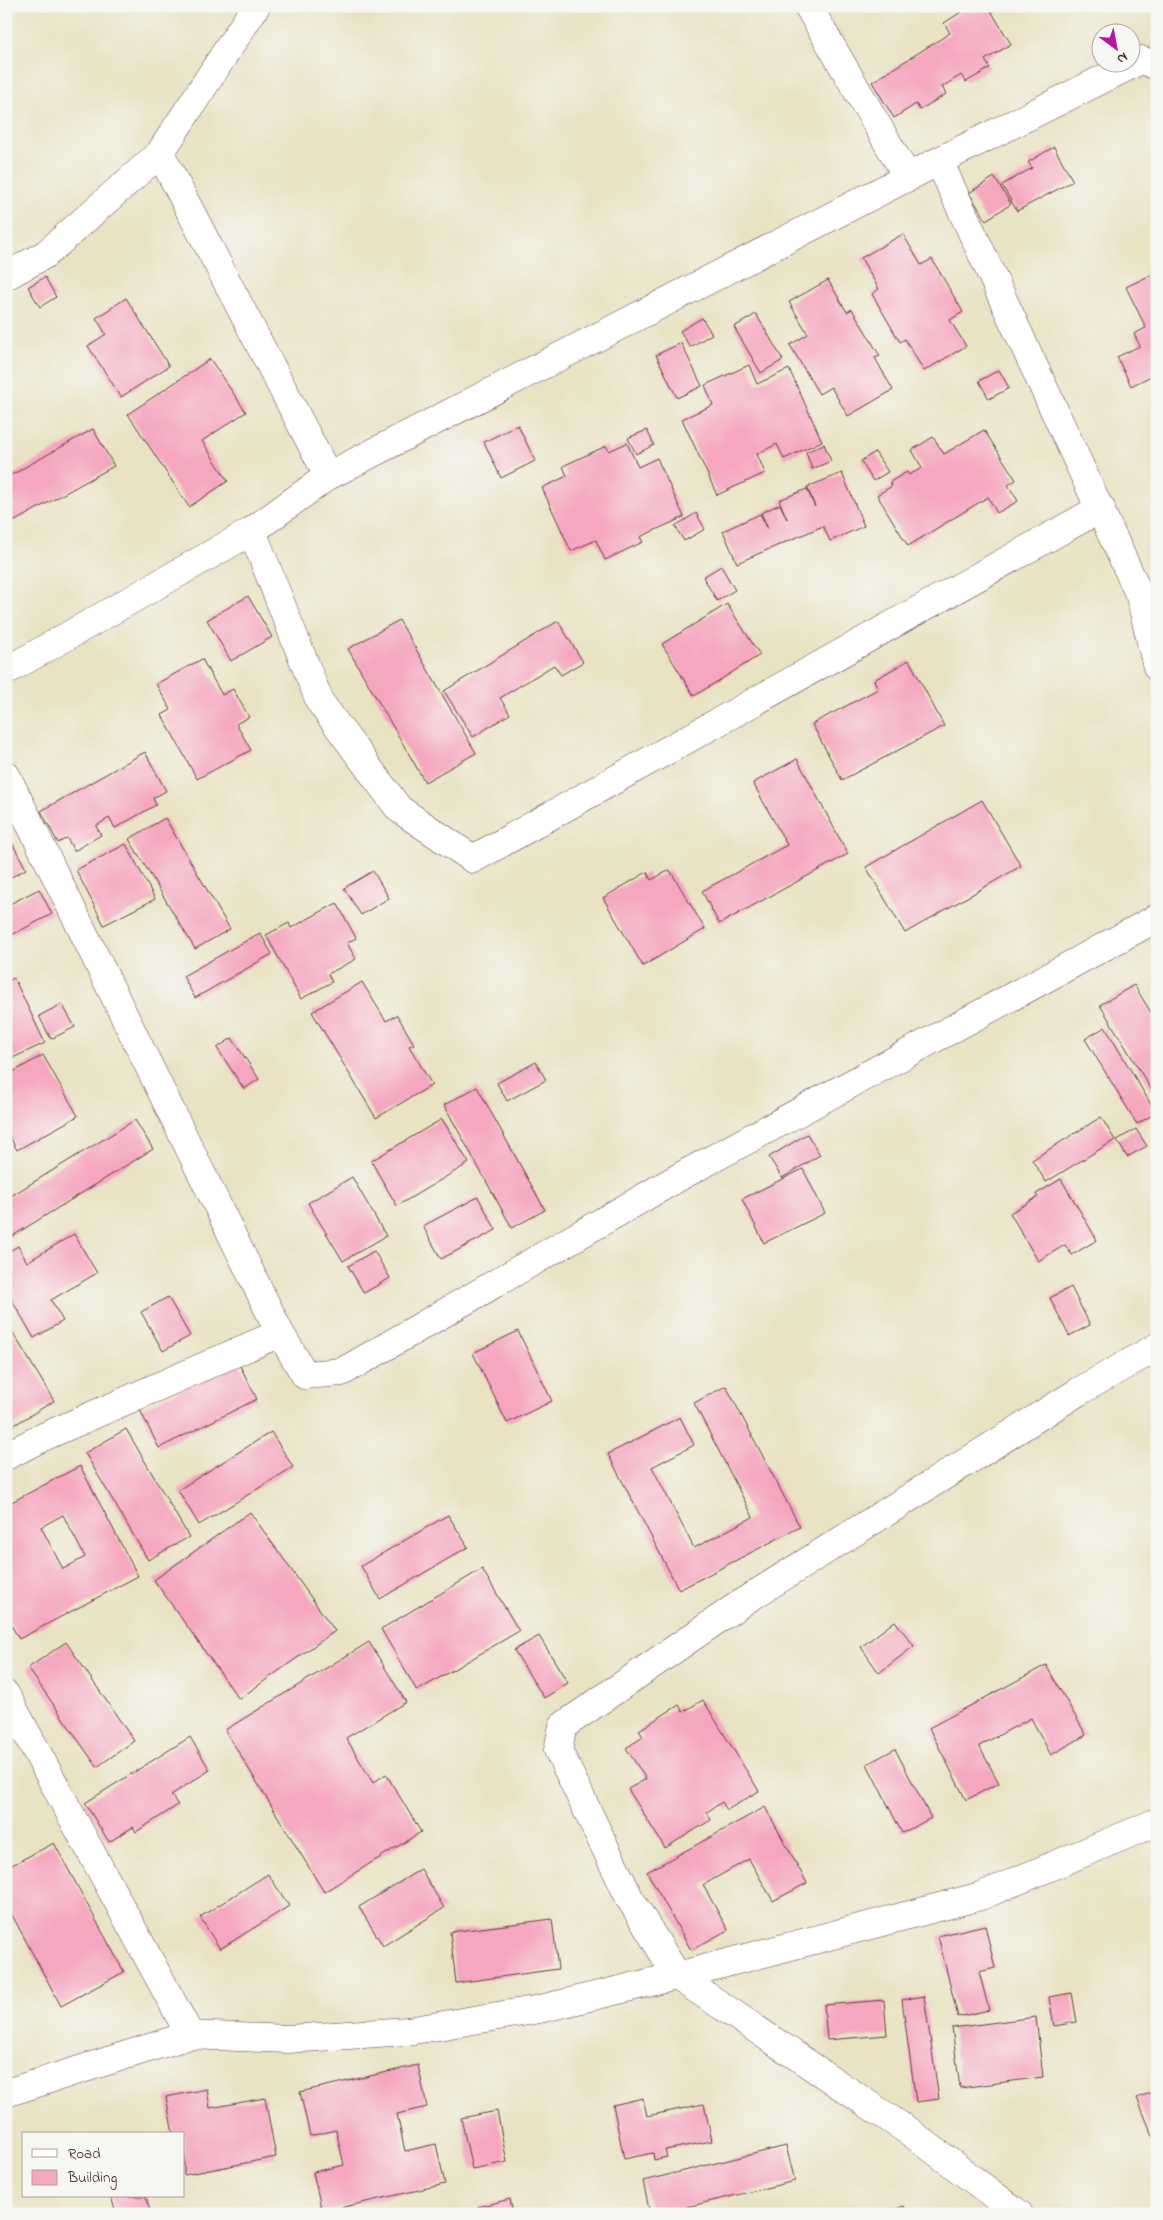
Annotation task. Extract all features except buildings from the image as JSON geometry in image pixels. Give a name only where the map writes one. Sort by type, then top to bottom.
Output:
[{"type":"street","points":[[6,276],[46,254],[160,153],[256,6]]},
{"type":"street","points":[[808,6],[908,178]]},
{"type":"street","points":[[6,671],[252,530],[328,476],[939,161],[1141,60],[1157,66]]},
{"type":"street","points":[[160,153],[328,476]]},
{"type":"street","points":[[939,161],[1101,508],[1148,591],[1157,667]]},
{"type":"street","points":[[252,530],[320,702],[399,809],[473,859],[1101,508]]},
{"type":"street","points":[[6,775],[280,1333],[305,1375],[342,1372],[681,1176],[1157,918]]},
{"type":"street","points":[[6,1456],[41,1438],[280,1333]]},
{"type":"street","points":[[1019,2214],[911,2133],[677,1976],[629,1897],[558,1750],[563,1726],[746,1600],[1078,1392],[1157,1347]]},
{"type":"street","points":[[6,1695],[190,2035]]},
{"type":"street","points":[[6,2093],[190,2035],[288,2038],[408,2031],[540,2009],[677,1976],[981,1896],[1157,1822]]}]
